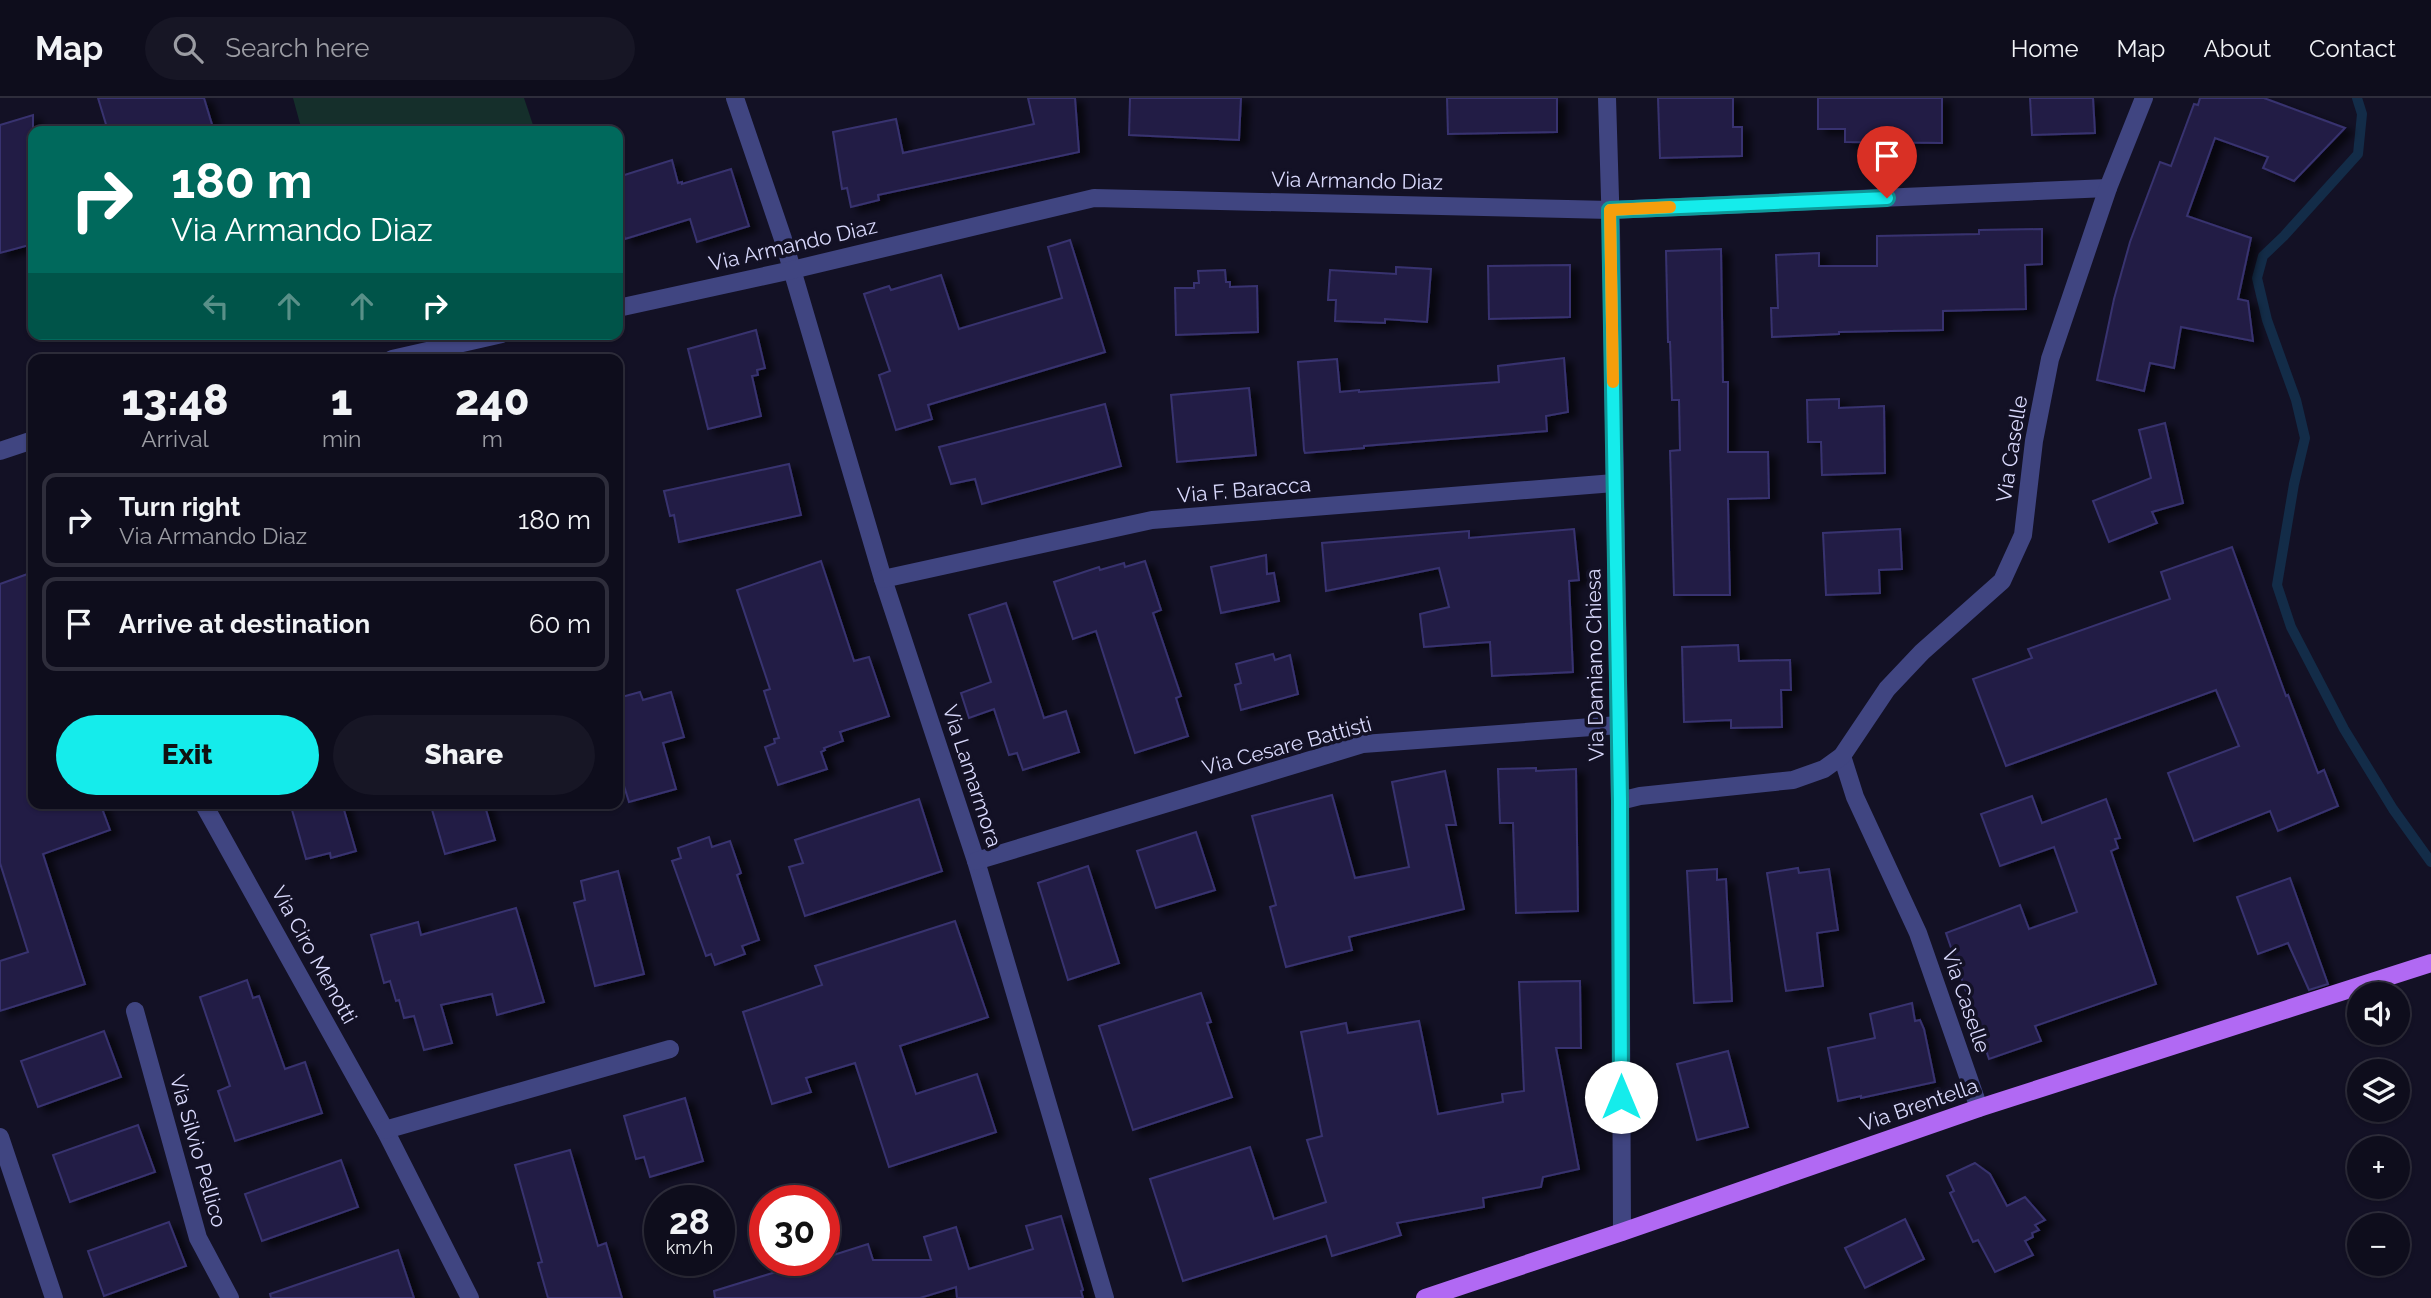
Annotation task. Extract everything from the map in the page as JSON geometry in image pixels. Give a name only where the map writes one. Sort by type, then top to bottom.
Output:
[{"type":"main road","name":"Via Brentella","points":[[1425,1298],[1979,1108],[2431,963]]},
{"type":"street","name":"Via Lamarmora","points":[[735,98],[792,270],[884,579],[976,860],[1105,1298]]},
{"type":"street","name":"Via Damiano Chiesa","points":[[1607,98],[1619,725],[1622,1232]]},
{"type":"street","name":"Via Caselle","points":[[1620,801],[1640,796],[1793,780],[1824,769],[1842,756],[1887,689],[1922,652],[2002,581],[2023,535],[2034,441],[2050,359],[2108,188],[2144,98]]},
{"type":"street","name":"Via Armando Diaz","points":[[623,307],[792,270],[1094,198],[1610,210],[2108,188]]},
{"type":"street","points":[[414,354],[476,340]]},
{"type":"street","points":[[0,450],[28,442]]},
{"type":"street","name":"Via F. Baracca","points":[[884,579],[1152,520],[1614,483]]},
{"type":"street","name":"Via Cesare Battisti","points":[[976,860],[1363,744],[1619,725]]},
{"type":"street","name":"Via Caselle","points":[[1842,756],[1855,797],[1918,933],[1979,1108]]},
{"type":"street","name":"Via Ciro Menotti","points":[[206,809],[385,1130],[470,1298]]},
{"type":"street","name":"Via Silvio Pellico","points":[[135,1011],[198,1238],[230,1298]]},
{"type":"street","points":[[385,1130],[670,1048]]},
{"type":"street","points":[[0,1137],[7,1185],[54,1298]]},
{"type":"green space","points":[[293,98],[524,98],[533,126],[301,126]]},
{"type":"building","points":[[98,98],[204,98],[212,126],[106,126]]},
{"type":"building","points":[[1028,98],[1075,98],[1079,152],[878,195],[879,200],[851,207],[847,188],[842,189],[833,132],[896,119],[903,153],[1034,124]]},
{"type":"building","points":[[1130,98],[1241,98],[1239,140],[1129,135]]},
{"type":"building","points":[[1447,98],[1557,98],[1557,132],[1448,134]]},
{"type":"building","points":[[1658,98],[1733,98],[1733,127],[1742,127],[1742,156],[1660,158]]},
{"type":"building","points":[[1818,98],[1942,98],[1942,143],[1845,142],[1845,129],[1818,129]]},
{"type":"building","points":[[2030,98],[2093,98],[2095,133],[2032,135]]},
{"type":"building","points":[[2200,98],[2264,98],[2345,128],[2294,181],[2263,168],[2268,157],[2215,138],[2187,216],[2251,238],[2238,299],[2248,301],[2253,341],[2181,327],[2174,368],[2150,363],[2144,391],[2097,380],[2114,299],[2130,242],[2160,162],[2171,166],[2194,104],[2198,105]]},
{"type":"building","points":[[33,115],[33,126],[28,126],[28,245],[0,253],[0,125]]},
{"type":"building","points":[[672,160],[678,183],[682,184],[731,169],[749,226],[697,242],[690,219],[625,239],[623,175]]},
{"type":"building","points":[[2042,229],[2042,264],[2025,265],[2026,309],[1943,311],[1943,330],[1839,332],[1772,337],[1771,308],[1778,308],[1776,255],[1819,253],[1819,266],[1877,266],[1877,236],[1979,234],[1979,230]]},
{"type":"building","points":[[1070,240],[1105,352],[928,405],[932,419],[896,430],[879,375],[890,371],[864,294],[889,286],[891,290],[941,275],[959,329],[1062,298],[1048,247]]},
{"type":"building","points":[[1721,249],[1723,382],[1728,382],[1728,452],[1768,452],[1769,498],[1728,499],[1730,595],[1674,595],[1670,451],[1680,450],[1679,400],[1672,400],[1666,251]]},
{"type":"building","points":[[1570,265],[1570,317],[1489,319],[1488,266]]},
{"type":"building","points":[[1396,267],[1431,269],[1427,322],[1385,319],[1385,323],[1335,321],[1336,300],[1328,300],[1330,270],[1396,274]]},
{"type":"building","points":[[1225,270],[1226,282],[1230,282],[1230,287],[1257,286],[1258,332],[1176,335],[1175,288],[1194,288],[1194,283],[1199,283],[1198,271]]},
{"type":"building","points":[[756,330],[765,368],[757,370],[758,375],[752,376],[761,416],[708,429],[688,349]]},
{"type":"building","points":[[1564,358],[1568,412],[1546,416],[1547,431],[1305,453],[1298,362],[1337,359],[1340,392],[1359,392],[1499,382],[1498,366]]},
{"type":"building","points":[[1249,388],[1256,455],[1177,462],[1171,395]]},
{"type":"building","points":[[1839,399],[1839,408],[1884,406],[1885,473],[1822,475],[1821,442],[1808,442],[1807,400]]},
{"type":"building","points":[[1105,404],[1121,466],[982,504],[975,479],[951,484],[939,447]]},
{"type":"building","points":[[2165,423],[2183,503],[2152,512],[2157,523],[2109,542],[2093,501],[2151,478],[2139,430]]},
{"type":"building","points":[[789,464],[801,515],[679,542],[674,515],[670,516],[664,491]]},
{"type":"building","points":[[1574,529],[1579,580],[1569,581],[1573,672],[1492,676],[1490,642],[1424,647],[1420,614],[1449,607],[1439,568],[1326,591],[1322,543],[1469,531],[1469,538]]},
{"type":"building","points":[[1900,529],[1902,569],[1879,570],[1880,593],[1826,595],[1823,533]]},
{"type":"building","points":[[2232,547],[2286,696],[2288,695],[2318,773],[2324,770],[2338,806],[2278,831],[2270,811],[2194,841],[2168,773],[2239,746],[2216,690],[2006,766],[1973,679],[2032,658],[2028,649],[2170,599],[2161,572]]},
{"type":"building","points":[[1266,555],[1267,574],[1274,573],[1279,601],[1221,613],[1211,567]]},
{"type":"building","points":[[821,561],[854,661],[869,657],[889,716],[840,732],[843,741],[824,748],[821,752],[827,769],[778,785],[765,747],[779,738],[764,691],[770,689],[737,590]]},
{"type":"building","points":[[1145,561],[1161,610],[1153,613],[1181,696],[1176,698],[1188,736],[1135,753],[1096,631],[1073,639],[1054,582],[1099,567],[1100,570],[1124,563],[1125,567]]},
{"type":"building","points":[[28,574],[28,809],[102,809],[110,830],[43,854],[85,984],[0,1011],[0,961],[28,952],[0,863],[0,584]]},
{"type":"building","points":[[1006,603],[1044,718],[1066,711],[1079,752],[1023,770],[1017,753],[1009,755],[994,709],[969,718],[961,693],[991,682],[969,615]]},
{"type":"building","points":[[1738,645],[1739,661],[1790,660],[1791,690],[1781,690],[1782,727],[1731,728],[1731,720],[1684,722],[1682,647]]},
{"type":"building","points":[[1273,654],[1275,660],[1290,655],[1298,694],[1241,710],[1235,685],[1241,683],[1236,664]]},
{"type":"building","points":[[640,692],[643,700],[671,692],[684,737],[663,743],[676,789],[629,802],[623,783],[623,697]]},
{"type":"building","points":[[1536,768],[1536,771],[1576,769],[1578,911],[1516,913],[1513,823],[1500,823],[1498,769]]},
{"type":"building","points":[[1445,771],[1456,825],[1446,825],[1464,909],[1349,937],[1352,950],[1286,967],[1270,907],[1276,905],[1252,816],[1332,795],[1355,878],[1409,867],[1392,782]]},
{"type":"building","points":[[2032,796],[2042,823],[2106,799],[2120,838],[2115,839],[2118,848],[2111,851],[2156,984],[2035,1026],[2041,1041],[1989,1059],[1946,933],[2020,905],[2029,929],[2077,912],[2054,847],[2000,866],[1981,814]]},
{"type":"building","points":[[919,799],[942,871],[805,916],[789,867],[803,863],[795,840]]},
{"type":"building","points":[[292,809],[344,809],[356,851],[331,858],[330,853],[306,859]]},
{"type":"building","points":[[432,809],[486,809],[495,840],[445,854]]},
{"type":"building","points":[[1196,832],[1215,890],[1156,908],[1137,851]]},
{"type":"building","points":[[709,837],[712,847],[730,841],[741,873],[737,875],[759,940],[742,946],[745,954],[715,965],[711,954],[706,956],[672,861],[681,858],[678,848]]},
{"type":"building","points":[[1088,866],[1119,963],[1068,980],[1038,883]]},
{"type":"building","points":[[1798,868],[1799,873],[1829,869],[1838,930],[1817,933],[1823,986],[1786,991],[1767,873]]},
{"type":"building","points":[[1717,869],[1717,880],[1726,879],[1732,1001],[1694,1003],[1687,871]]},
{"type":"building","points":[[618,871],[644,974],[595,986],[574,903],[585,900],[581,881]]},
{"type":"building","points":[[2290,878],[2328,984],[2309,990],[2288,943],[2258,954],[2237,897]]},
{"type":"building","points":[[516,908],[544,1002],[497,1015],[492,994],[441,1005],[452,1043],[424,1050],[414,1016],[404,1018],[390,981],[384,983],[371,935],[418,922],[421,935]]},
{"type":"building","points":[[955,921],[988,1017],[900,1046],[916,1094],[977,1074],[996,1132],[889,1167],[855,1063],[806,1078],[811,1092],[772,1104],[743,1012],[822,985],[815,966]]},
{"type":"building","points":[[247,980],[253,998],[259,996],[285,1069],[305,1062],[322,1113],[235,1141],[218,1091],[230,1086],[200,997]]},
{"type":"building","points":[[1580,981],[1581,1048],[1556,1048],[1579,1169],[1543,1177],[1541,1187],[1483,1198],[1484,1207],[1397,1223],[1401,1235],[1332,1256],[1326,1236],[1183,1281],[1150,1179],[1250,1147],[1274,1219],[1326,1202],[1307,1140],[1322,1136],[1301,1032],[1346,1023],[1348,1033],[1419,1021],[1438,1114],[1503,1102],[1502,1094],[1524,1091],[1519,982]]},
{"type":"building","points":[[1201,993],[1211,1022],[1207,1023],[1232,1097],[1133,1130],[1099,1026]]},
{"type":"building","points":[[1912,1003],[1915,1021],[1920,1020],[1924,1029],[1935,1082],[1838,1101],[1828,1048],[1875,1038],[1870,1014]]},
{"type":"building","points":[[104,1031],[121,1077],[38,1107],[21,1061]]},
{"type":"building","points":[[1728,1051],[1748,1127],[1697,1140],[1677,1064]]},
{"type":"building","points":[[685,1098],[703,1161],[650,1177],[644,1157],[636,1159],[624,1116]]},
{"type":"building","points":[[138,1125],[155,1172],[70,1202],[53,1155]]},
{"type":"building","points":[[570,1150],[598,1246],[606,1243],[622,1298],[548,1298],[538,1263],[542,1262],[515,1165]]},
{"type":"building","points":[[341,1160],[358,1207],[262,1241],[245,1194]]},
{"type":"building","points":[[1975,1163],[1990,1174],[2007,1206],[2025,1197],[2045,1220],[2035,1225],[2039,1230],[2025,1241],[2033,1255],[1995,1272],[1978,1240],[1973,1242],[1950,1193],[1954,1191],[1947,1176]]},
{"type":"building","points":[[1061,1216],[1083,1298],[957,1298],[956,1287],[920,1298],[715,1298],[714,1291],[763,1276],[840,1276],[840,1253],[868,1244],[873,1260],[931,1260],[924,1237],[956,1227],[969,1269],[1033,1249],[1026,1226]]},
{"type":"building","points":[[1905,1219],[1924,1259],[1865,1288],[1845,1248]]},
{"type":"building","points":[[169,1222],[186,1266],[104,1296],[88,1251]]},
{"type":"building","points":[[398,1250],[414,1298],[271,1298],[270,1294]]},
{"type":"waterway","points":[[2357,98],[2362,114],[2358,154],[2263,256],[2257,278],[2267,320],[2296,400],[2305,438],[2294,484],[2277,585],[2291,627],[2344,729],[2393,809],[2431,862]]},
{"type":"slow traffic","points":[[1613,382],[1610,210],[1670,207]]},
{"type":"route","points":[[1621,1097],[1620,801],[1610,210],[1887,198]]}]
